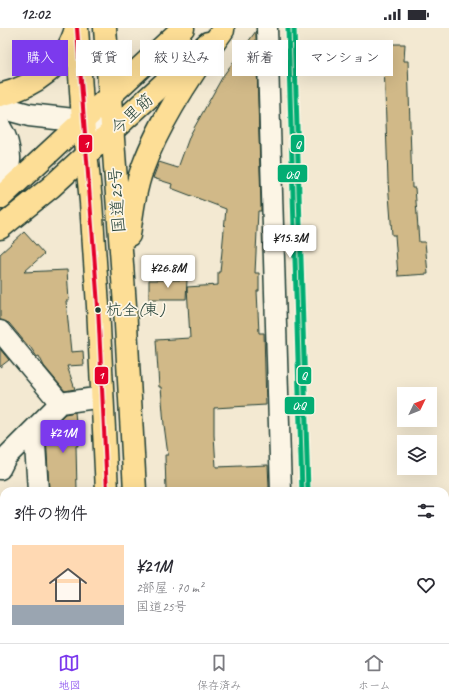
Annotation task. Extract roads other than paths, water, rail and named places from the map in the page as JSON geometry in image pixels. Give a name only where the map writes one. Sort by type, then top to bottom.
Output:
[{"type":"main road","points":[[0,95],[26,87],[41,78],[63,55],[77,28]]},
{"type":"main road","name":"国道25号","points":[[77,28],[82,121],[91,202],[107,487]]},
{"type":"main road","name":"国道25号","points":[[105,28],[125,306],[135,487]]},
{"type":"main road","name":"今里筋","points":[[0,198],[183,28]]},
{"type":"main road","points":[[125,306],[128,244],[134,202],[142,167],[157,135],[195,69],[224,29]]},
{"type":"main road","name":"今里筋","points":[[0,228],[51,188],[224,29]]},
{"type":"street","points":[[267,28],[281,487]]},
{"type":"street","points":[[0,107],[29,115],[82,121],[112,132]]},
{"type":"street","points":[[0,128],[8,148],[10,159],[5,180],[0,192]]},
{"type":"street","points":[[0,331],[60,403]]},
{"type":"street","points":[[0,469],[6,457],[60,403],[103,397]]},
{"type":"street","points":[[34,429],[38,487]]},
{"type":"place","name":"杭全(東)","points":[[98,310]]}]
